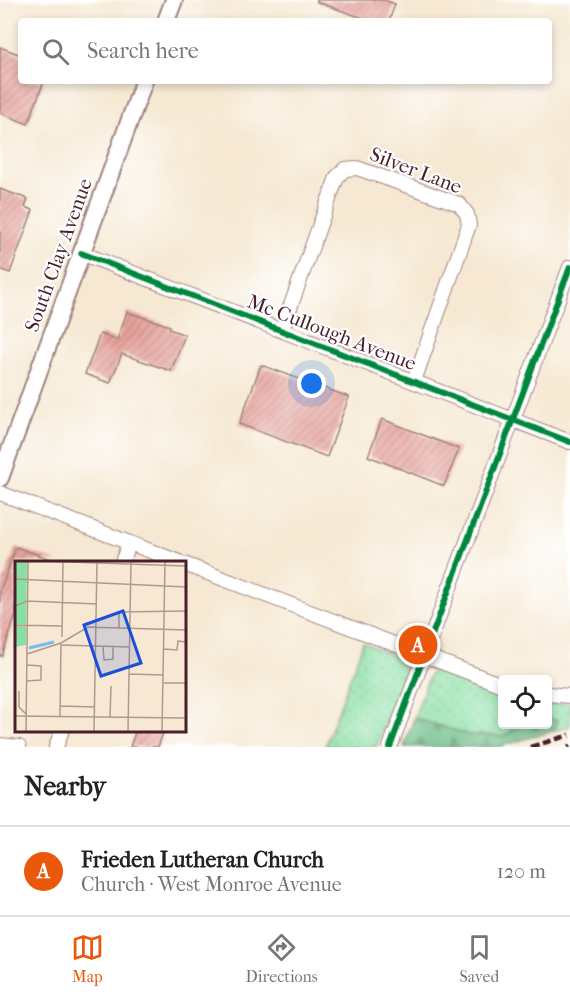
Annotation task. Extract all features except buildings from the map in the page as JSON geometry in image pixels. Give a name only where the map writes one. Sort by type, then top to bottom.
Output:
[{"type":"street","points":[[167,18],[174,0]]},
{"type":"street","name":"South Clay Avenue","points":[[0,478],[143,84]]},
{"type":"street","name":"Silver Lane","points":[[282,330],[337,177],[345,169],[357,168],[459,204],[467,214],[469,225],[414,381]]},
{"type":"street","name":"Mc Cullough Avenue","points":[[81,253],[570,442]]},
{"type":"street","points":[[392,742],[570,267]]},
{"type":"street","points":[[0,493],[176,561]]},
{"type":"street","points":[[122,561],[129,543]]},
{"type":"street","points":[[186,565],[498,682]]},
{"type":"street","points":[[552,694],[570,696]]},
{"type":"street","points":[[56,747],[61,732]]},
{"type":"street","points":[[0,744],[19,747]]},
{"type":"green space","points":[[363,643],[401,659],[405,665],[404,671],[376,747],[325,747]]},
{"type":"green space","points":[[433,671],[439,671],[498,693],[498,729],[515,729],[504,736],[469,735],[414,718]]},
{"type":"green space","points":[[570,703],[570,726],[553,731],[557,721],[552,719],[552,705]]},
{"type":"green space","points":[[414,718],[469,735],[504,736],[515,729],[552,729],[552,719],[557,721],[553,731],[497,747],[404,747]]},
{"type":"railway","points":[[530,747],[570,735]]},
{"type":"cycle path","points":[[81,253],[570,442]]},
{"type":"cycle path","points":[[390,747],[570,267]]},
{"type":"place","name":"Frieden Lutheran Church","points":[[418,645]]}]
